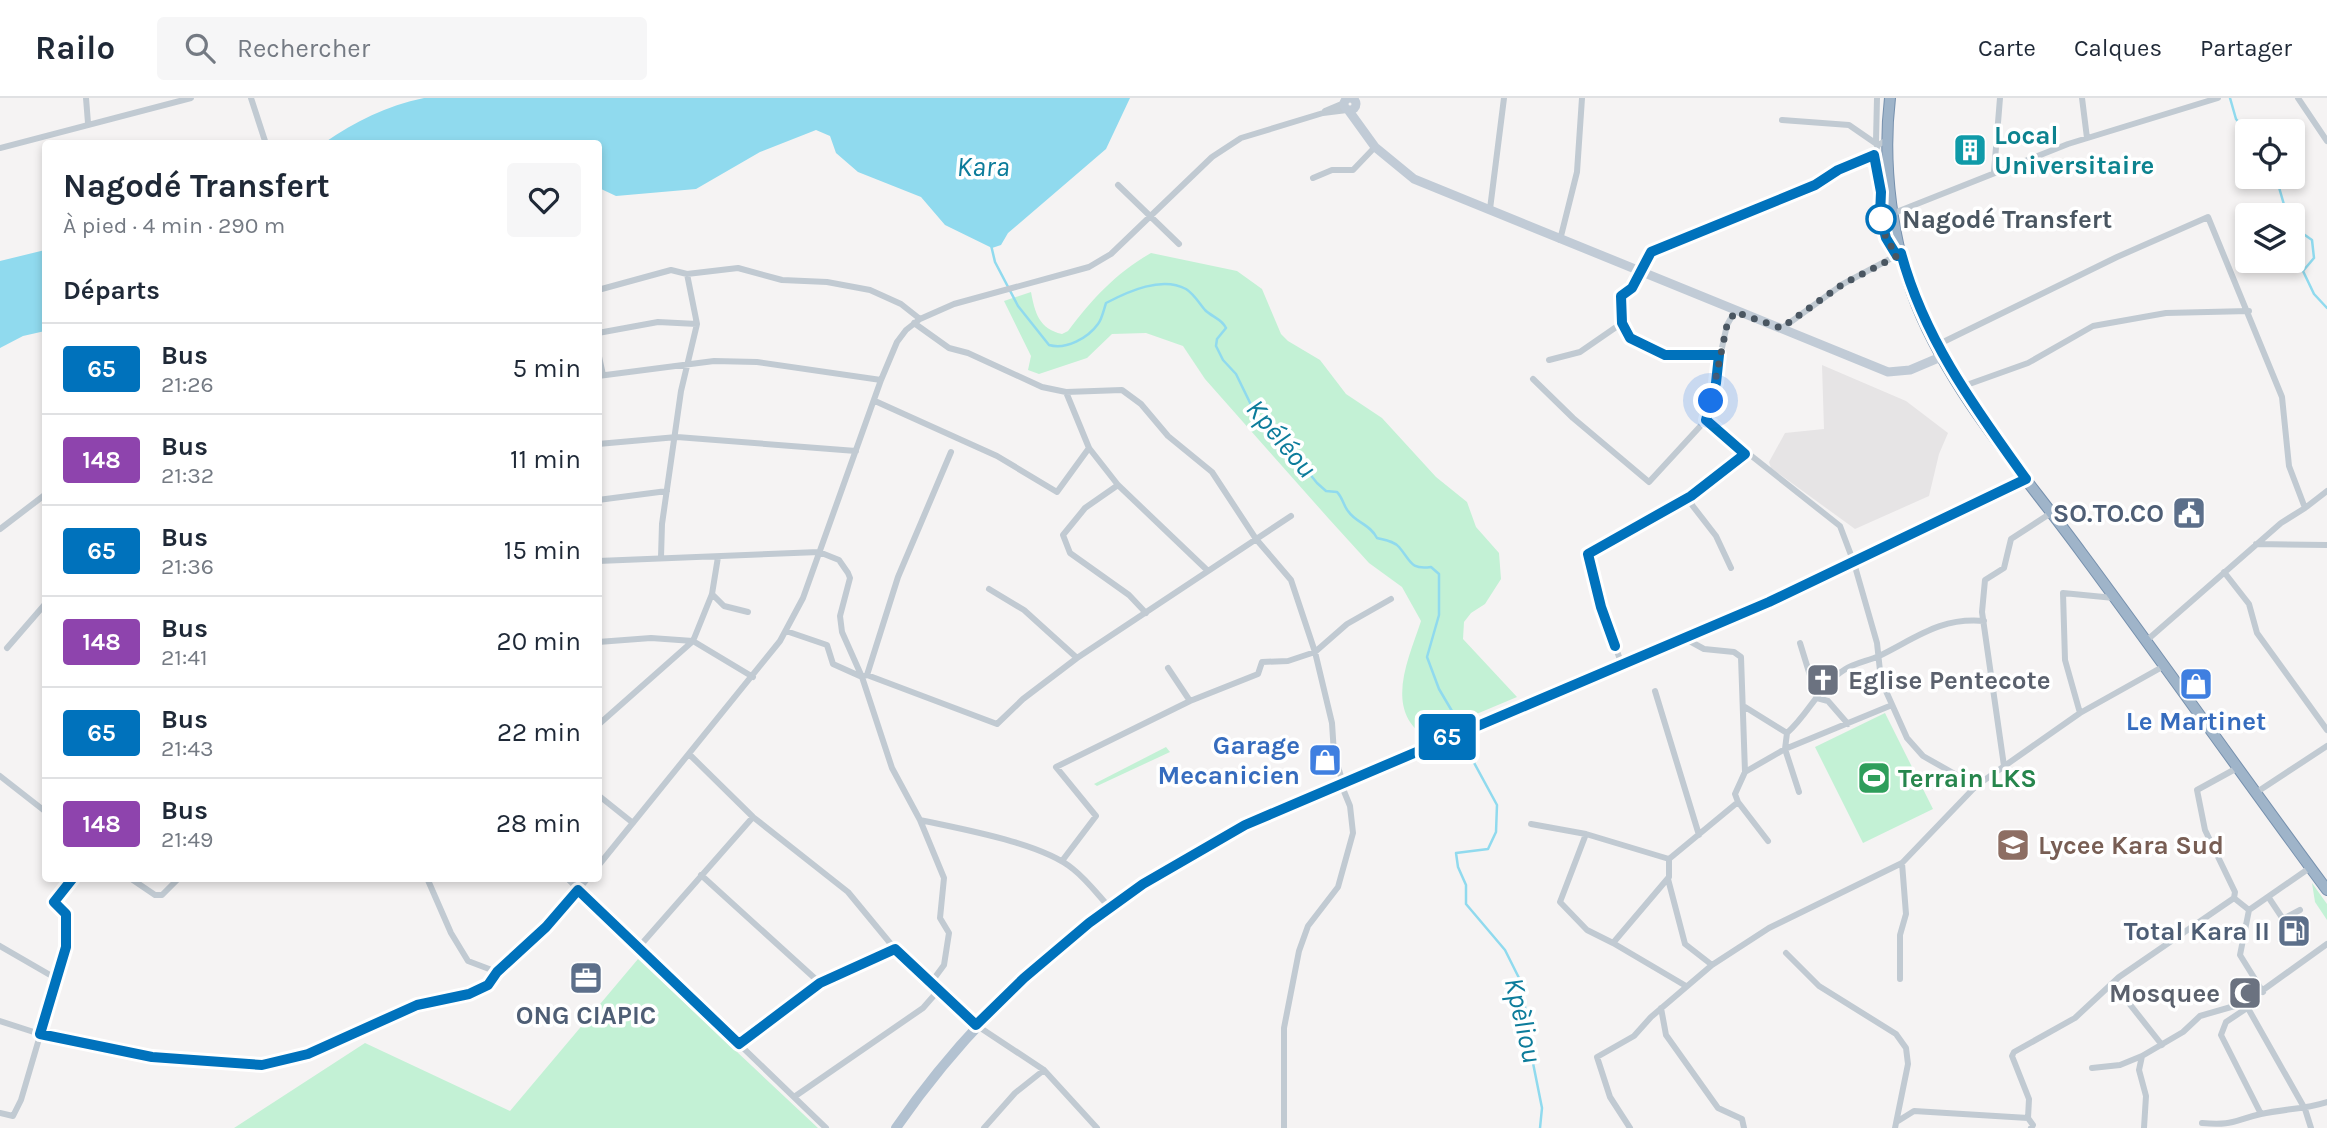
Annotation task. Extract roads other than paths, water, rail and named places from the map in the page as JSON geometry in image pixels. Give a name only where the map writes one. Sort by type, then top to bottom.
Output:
[{"type":"highway","points":[[1890,98],[1880,142],[1899,254],[1919,309],[1943,356],[1961,387],[2026,479],[2116,598],[2327,890]]},
{"type":"main road","points":[[1349,103],[1359,127],[1375,148],[1413,179],[1888,372],[1910,370],[1943,356]]},
{"type":"main road","points":[[895,1128],[926,1083],[976,1025],[1024,978],[1110,908],[1164,871],[1245,825],[1854,563],[2026,479]]},
{"type":"street","points":[[86,98],[88,123]]},
{"type":"street","points":[[0,148],[191,98]]},
{"type":"street","points":[[251,98],[265,140]]},
{"type":"street","points":[[1490,209],[1504,98]]},
{"type":"street","points":[[1560,240],[1577,172],[1582,98]]},
{"type":"street","points":[[1781,328],[1843,284],[1899,254],[1886,238],[1880,215],[1881,192],[1874,155],[1880,142],[1877,98]]},
{"type":"street","points":[[1994,172],[2000,98]]},
{"type":"street","points":[[2082,98],[2087,138]]},
{"type":"street","points":[[1894,213],[2087,138],[2218,98]]},
{"type":"street","points":[[2298,98],[2327,141]]},
{"type":"street","points":[[602,861],[753,677],[786,631],[819,552],[897,342],[917,321],[954,304],[1089,267],[1111,254],[1212,157],[1241,138],[1349,103]]},
{"type":"street","points":[[1782,120],[1849,125],[1880,142]]},
{"type":"street","points":[[1312,178],[1332,170],[1353,170],[1375,148]]},
{"type":"street","points":[[1719,355],[1665,355],[1630,338],[1622,323],[1621,296],[1632,288],[1651,252],[1815,185],[1838,170],[1874,155]]},
{"type":"street","points":[[1118,184],[1179,244]]},
{"type":"street","points":[[1937,345],[2117,257],[2208,217],[2249,310],[2282,397],[2289,466],[2305,508]]},
{"type":"street","points":[[602,289],[671,270],[687,274],[738,268],[782,280],[827,282],[870,290],[901,304],[949,348],[968,353],[1042,387],[1066,392],[1122,390],[1140,404],[1168,436],[1212,472],[1256,539],[1291,580],[1315,652],[1332,723],[1334,754],[1350,806],[1353,833],[1338,887],[1308,926],[1298,951],[1284,1028],[1284,1128]]},
{"type":"street","points":[[661,557],[667,491],[686,364],[697,324],[687,274]]},
{"type":"street","points":[[1961,387],[2028,363],[2093,326],[2166,313],[2249,310]]},
{"type":"street","points":[[1534,379],[1573,418],[1649,482],[1706,420],[1727,325],[1735,312]]},
{"type":"street","points":[[602,332],[658,322],[697,324]]},
{"type":"street","points":[[1549,360],[1580,352],[1622,323]]},
{"type":"street","points":[[602,375],[686,364],[757,362],[881,380]]},
{"type":"street","points":[[1066,392],[1089,448],[1118,485],[1208,571]]},
{"type":"street","points":[[875,401],[997,456],[1057,492],[1089,448]]},
{"type":"street","points":[[1706,420],[1745,454],[1840,526],[1854,563],[1877,643],[1881,680],[1907,738],[1923,756],[1976,786]]},
{"type":"street","points":[[602,444],[677,437],[856,451]]},
{"type":"street","points":[[864,676],[898,577],[951,452]]},
{"type":"street","points":[[1622,665],[1601,607],[1588,554],[1691,496],[1745,454]]},
{"type":"street","points":[[1118,485],[1085,508],[1063,535],[1070,553],[1129,595],[1146,612]]},
{"type":"street","points":[[602,499],[667,491]]},
{"type":"street","points":[[2146,641],[2256,544],[2327,491]]},
{"type":"street","points":[[1691,496],[1692,505],[1716,536],[1731,568]]},
{"type":"street","points":[[0,529],[42,497]]},
{"type":"street","points":[[2004,766],[1984,621],[1985,580],[2004,568],[2011,539],[2051,513]]},
{"type":"street","points":[[786,631],[827,645],[833,664],[997,724],[1023,699],[1077,657],[1291,516]]},
{"type":"street","points":[[2256,544],[2327,545]]},
{"type":"street","points":[[602,561],[819,552],[839,560],[850,578],[841,622],[848,647],[864,676],[892,768],[920,820],[944,878],[940,918],[948,933],[944,965],[930,984]]},
{"type":"street","points":[[602,722],[694,641],[712,594],[718,557]]},
{"type":"street","points":[[2224,572],[2249,604],[2257,634],[2327,730]]},
{"type":"street","points":[[989,589],[1024,610],[1077,657]]},
{"type":"street","points":[[2080,713],[2065,660],[2063,593],[2116,598]]},
{"type":"street","points":[[712,594],[724,606],[748,612]]},
{"type":"street","points":[[1062,861],[1096,816],[1056,767],[1190,701],[1258,674],[1262,662],[1288,661],[1315,652],[1347,624],[1391,599]]},
{"type":"street","points":[[8,648],[42,608]]},
{"type":"street","points":[[1799,792],[1785,749],[1787,733],[1804,718],[1817,698],[1844,670],[1959,618],[1984,621]]},
{"type":"street","points":[[602,642],[651,638],[694,641],[753,677]]},
{"type":"street","points":[[1684,638],[1704,649],[1739,654],[1745,707],[1745,772],[1735,794],[1738,802],[1768,841]]},
{"type":"street","points":[[1800,643],[1817,698]]},
{"type":"street","points":[[1630,1128],[1610,1097],[1597,1058],[1634,1036],[1661,1008],[1712,965],[1769,928],[1902,863],[1976,786],[2080,713],[2164,666]]},
{"type":"street","points":[[1167,667],[1190,701]]},
{"type":"street","points":[[1655,691],[1699,835]]},
{"type":"street","points":[[1817,698],[1828,701],[1848,724]]},
{"type":"street","points":[[1745,772],[1785,749],[1892,705]]},
{"type":"street","points":[[1745,707],[1787,733]]},
{"type":"street","points":[[2257,792],[2327,746]]},
{"type":"street","points":[[690,755],[753,817],[848,892],[895,949],[937,992],[976,1025],[1044,1070],[1097,1128]]},
{"type":"street","points":[[2031,1128],[2033,1125],[2028,1118],[2029,1099],[2012,1054],[2075,1017],[2113,983],[2234,898],[2235,892],[2205,830],[2197,790],[2239,767]]},
{"type":"street","points":[[0,776],[42,810]]},
{"type":"street","points":[[602,798],[633,823]]},
{"type":"street","points":[[1712,965],[1685,944],[1668,879],[1669,859],[1738,802]]},
{"type":"street","points":[[638,948],[753,817]]},
{"type":"street","points":[[920,820],[1003,839],[1062,861],[1074,869],[1110,908]]},
{"type":"street","points":[[1531,824],[1587,834],[1669,859]]},
{"type":"street","points":[[1587,834],[1560,902],[1587,929],[1686,986]]},
{"type":"street","points":[[1900,979],[1900,935],[1906,914],[1902,863]]},
{"type":"street","points":[[2263,992],[2240,955],[2249,910],[2311,867]]},
{"type":"street","points":[[701,875],[820,983]]},
{"type":"street","points":[[1613,943],[1668,879]]},
{"type":"street","points":[[0,1113],[13,1116],[21,1100],[66,947],[66,914],[54,902],[70,882]]},
{"type":"street","points":[[136,882],[155,895],[162,895],[175,882]]},
{"type":"street","points":[[429,882],[451,933],[468,961],[497,972]]},
{"type":"street","points":[[570,882],[826,1128]]},
{"type":"street","points":[[0,1021],[40,1034],[152,1057],[262,1065],[308,1054],[417,1005],[469,994],[488,985],[497,972],[546,927],[585,882]]},
{"type":"street","points":[[2234,898],[2249,910]]},
{"type":"street","points":[[2269,898],[2283,919],[2300,910]]},
{"type":"street","points":[[2261,1114],[2221,1035],[2226,1022],[2327,944]]},
{"type":"street","points":[[0,946],[57,979]]},
{"type":"street","points":[[739,1044],[820,983],[895,949]]},
{"type":"street","points":[[1787,953],[1819,985],[1896,1034],[1906,1048],[1908,1064],[1896,1125]]},
{"type":"street","points":[[2113,983],[2162,1045]]},
{"type":"street","points":[[794,1097],[923,1008],[937,992]]},
{"type":"street","points":[[2092,1068],[2120,1065],[2143,1056],[2200,1016],[2246,1006]]},
{"type":"street","points":[[2246,1006],[2305,1109],[2311,1128]]},
{"type":"street","points":[[1661,1008],[1666,1035],[1718,1108],[1742,1119],[1744,1128]]},
{"type":"street","points":[[2143,1056],[2139,1070],[2146,1096],[2144,1128]]},
{"type":"street","points":[[984,1128],[1015,1093],[1044,1070]]},
{"type":"street","points":[[2202,1123],[2228,1125],[2261,1114],[2305,1109],[2327,1102]]},
{"type":"street","points":[[1896,1125],[1914,1111],[2028,1118]]},
{"type":"water","name":"Kara","points":[[424,98],[1130,98],[1106,149],[1008,233],[1001,245],[992,248],[945,225],[921,197],[858,172],[836,153],[830,136],[816,130],[760,152],[696,189],[616,196],[602,189],[602,140],[329,140],[372,115]]},
{"type":"water","points":[[42,251],[42,332],[23,336],[0,348],[0,261]]},
{"type":"waterway","points":[[2230,98],[2236,119]]},
{"type":"waterway","points":[[2279,189],[2284,203]]},
{"type":"waterway","points":[[2305,235],[2312,240],[2314,258],[2305,269]]},
{"type":"waterway","name":"Kpéléou","points":[[991,245],[995,262],[1018,306],[1049,345],[1062,346],[1083,338],[1099,322],[1106,303],[1135,290],[1156,285],[1177,285],[1186,289],[1205,310],[1222,322],[1226,328],[1217,339],[1216,346],[1223,360],[1236,374],[1256,415],[1277,433],[1317,483],[1326,491],[1337,492],[1351,515],[1377,538],[1397,545],[1415,566],[1431,567],[1439,574],[1439,615],[1427,657],[1439,689],[1459,723],[1456,732]]},
{"type":"waterway","points":[[2304,273],[2314,294],[2327,308]]},
{"type":"waterway","name":"Kpèliou","points":[[1453,741],[1472,759],[1497,805],[1496,832],[1488,849],[1456,853],[1458,867],[1466,885],[1466,904],[1505,950],[1522,984],[1531,1053],[1542,1108],[1540,1128]]},
{"type":"place","name":"Local Universitaire","points":[[1970,150]]},
{"type":"place","name":"Nagodé Transfert","points":[[1881,219]]},
{"type":"place","name":"SO.TO.CO","points":[[2189,513]]},
{"type":"place","name":"Eglise Pentecote","points":[[1823,680]]},
{"type":"place","name":"Le Martinet","points":[[2196,684]]},
{"type":"place","name":"Garage Mecanicien","points":[[1325,760]]},
{"type":"place","name":"Terrain LKS","points":[[1874,778]]},
{"type":"place","name":"Lycee Kara Sud","points":[[2013,845]]},
{"type":"place","name":"Total Kara II","points":[[2294,931]]},
{"type":"place","name":"ONG CIAPIC","points":[[586,978]]},
{"type":"place","name":"Mosquee","points":[[2245,993]]}]
